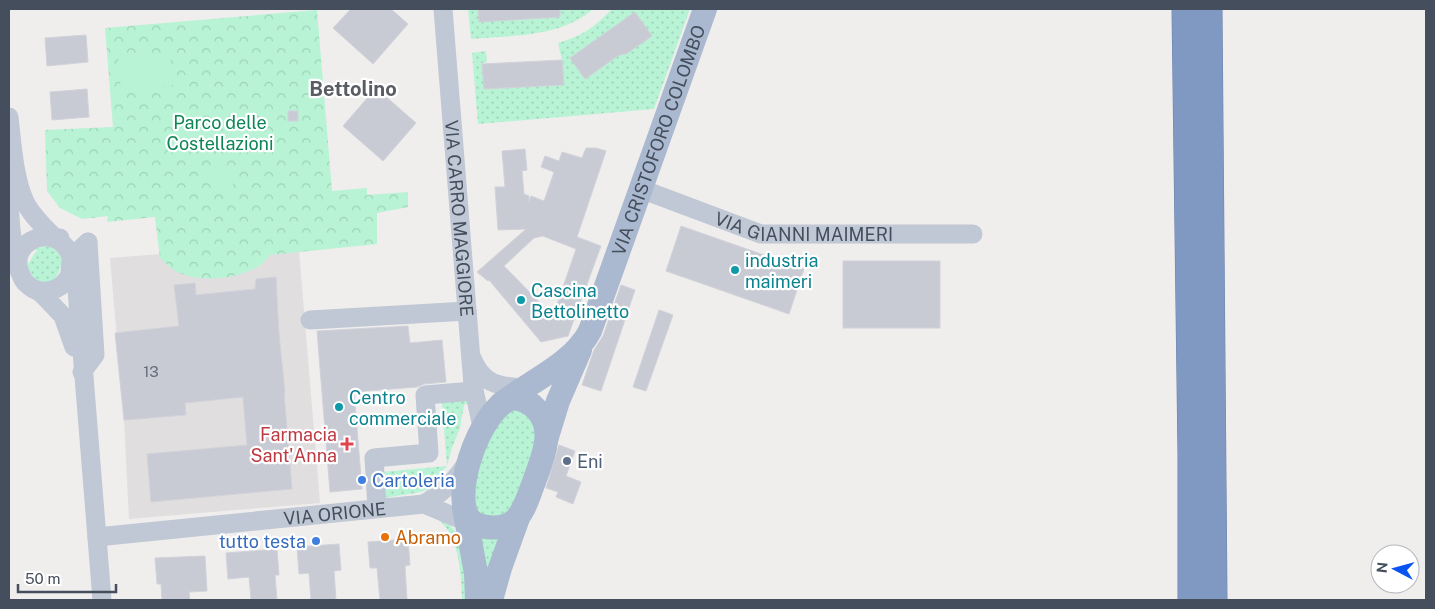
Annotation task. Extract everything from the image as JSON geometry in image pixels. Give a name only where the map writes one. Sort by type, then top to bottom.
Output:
[{"type":"highway","points":[[1170,9],[1176,72],[1180,150],[1180,316],[1192,454]]},
{"type":"highway","points":[[1186,9],[1192,600]]},
{"type":"highway","points":[[1208,9],[1213,600]]},
{"type":"highway","points":[[1212,431],[1217,332],[1220,76],[1224,9]]},
{"type":"main road","name":"VIA CRISTOFORO COLOMBO","points":[[469,517],[465,483],[470,457],[482,427],[512,394],[562,361],[584,341],[596,317],[705,9]]},
{"type":"main road","points":[[491,600],[520,512],[534,481],[554,411],[584,341]]},
{"type":"main road","points":[[512,394],[531,404],[543,416],[547,437]]},
{"type":"main road","points":[[469,517],[491,528],[505,526],[520,512]]},
{"type":"main road","points":[[469,517],[476,573],[477,600]]},
{"type":"street","name":"VIA CARRO MAGGIORE","points":[[443,9],[474,391],[482,427]]},
{"type":"street","points":[[9,118],[14,160],[25,202],[39,222],[67,248],[76,277],[82,372],[102,600]]},
{"type":"street","points":[[9,118],[11,220],[19,272],[29,286],[41,293],[63,316],[82,372]]},
{"type":"street","name":"VIA GIANNI MAIMERI","points":[[641,189],[761,234],[972,234]]},
{"type":"street","points":[[17,263],[19,254],[24,246],[38,237],[67,238],[88,242]]},
{"type":"street","points":[[29,286],[42,291],[56,288],[67,280],[72,263],[88,242]]},
{"type":"street","points":[[82,372],[95,355],[88,242]]},
{"type":"street","points":[[310,320],[467,311]]},
{"type":"street","points":[[471,355],[480,374],[512,394]]},
{"type":"street","points":[[377,508],[374,458],[429,453],[425,395],[474,391]]},
{"type":"street","points":[[520,512],[531,493],[541,486],[557,439],[554,411]]},
{"type":"street","points":[[424,504],[442,493],[459,476],[470,457]]},
{"type":"street","points":[[424,504],[469,517]]},
{"type":"street","name":"VIA ORIONE","points":[[97,536],[424,504]]},
{"type":"shaded area","points":[[299,251],[320,503],[129,519],[124,420],[110,258],[160,254],[160,258],[260,266],[270,255]]},
{"type":"green space","points":[[468,9],[593,9],[566,25],[551,30],[471,39]]},
{"type":"green space","points":[[612,9],[690,9],[654,109],[478,124],[472,53],[486,51],[487,62],[482,63],[484,89],[563,85],[562,60],[558,43],[588,30]]},
{"type":"green space","name":"Parco delle Costellazioni","points":[[317,10],[332,191],[367,188],[367,195],[408,192],[408,207],[377,213],[377,244],[270,255],[260,265],[240,274],[217,278],[195,277],[175,271],[160,258],[155,217],[107,222],[108,216],[82,219],[60,208],[47,191],[45,130],[113,127],[105,28]]},
{"type":"green space","points":[[170,52],[173,85],[121,90],[118,57]]},
{"type":"green space","points":[[230,165],[234,190],[212,194],[208,169]]},
{"type":"green space","points":[[45,246],[53,248],[58,253],[64,266],[61,265],[55,278],[56,280],[45,283],[33,277],[27,262],[29,263],[37,251],[35,249]]},
{"type":"green space","points":[[467,400],[468,403],[464,405],[460,428],[447,466],[442,403]]},
{"type":"green space","points":[[508,410],[521,410],[538,429],[532,462],[510,514],[482,518],[470,499],[474,461]]},
{"type":"green space","points":[[447,466],[433,481],[434,488],[383,498],[382,472]]},
{"type":"green space","points":[[437,518],[446,521],[458,534],[470,600],[462,600],[460,567],[455,545],[445,526]]},
{"type":"green space","points":[[475,533],[503,536],[490,578]]},
{"type":"building","points":[[351,9],[391,9],[408,24],[373,64],[333,28]]},
{"type":"building","points":[[478,9],[560,9],[560,17],[479,22]]},
{"type":"building","points":[[635,12],[652,36],[626,54],[619,55],[585,79],[570,58]]},
{"type":"building","points":[[86,35],[88,62],[47,66],[45,38]]},
{"type":"building","points":[[562,60],[564,85],[484,89],[482,64]]},
{"type":"building","points":[[376,88],[416,123],[383,161],[343,126]]},
{"type":"building","points":[[87,89],[89,117],[52,120],[50,92]]},
{"type":"building","points":[[288,111],[298,111],[298,121],[288,121]]},
{"type":"building","points":[[586,148],[606,151],[577,237],[601,246],[568,336],[541,342],[489,280],[477,272],[526,229],[498,230],[495,187],[505,187],[502,151],[525,149],[527,170],[522,171],[524,194],[529,196],[529,202],[531,196],[544,201],[552,178],[554,172],[541,167],[545,156],[559,161],[562,152],[582,158]],"holes":[[[543,236],[576,249],[553,316],[504,266],[534,238]]]},
{"type":"building","name":"industria maimeri","points":[[681,226],[804,269],[789,314],[666,271]]},
{"type":"building","points":[[843,261],[940,261],[940,328],[843,328]]},
{"type":"building","points":[[276,277],[292,489],[151,502],[147,454],[247,445],[243,397],[185,403],[186,415],[124,420],[115,333],[179,326],[174,285],[195,283],[196,295],[255,289],[256,279]]},
{"type":"building","points":[[621,285],[635,290],[601,391],[582,385],[594,350],[603,336]]},
{"type":"building","points":[[659,310],[673,315],[646,391],[633,387]]},
{"type":"building","name":"Centro commerciale","points":[[408,326],[410,343],[442,340],[446,382],[424,384],[417,387],[354,392],[362,489],[330,492],[317,331]]},
{"type":"building","points":[[559,445],[575,451],[566,476],[581,482],[573,504],[556,497],[558,492],[546,488]]},
{"type":"building","points":[[408,539],[410,565],[405,566],[407,600],[380,600],[377,568],[370,568],[368,542]]},
{"type":"building","points":[[339,544],[341,570],[334,571],[336,600],[311,600],[309,573],[299,574],[297,547]]},
{"type":"building","points":[[277,549],[279,575],[275,575],[277,600],[251,600],[249,577],[228,579],[226,553]]},
{"type":"building","points":[[205,556],[207,591],[189,592],[190,600],[162,600],[161,584],[157,584],[155,558]]},
{"type":"place","name":"industria maimeri","points":[[735,270]]},
{"type":"place","name":"Cascina Bettolinetto","points":[[521,300]]},
{"type":"place","name":"Centro commerciale","points":[[339,407]]},
{"type":"place","name":"Farmacia Sant'Anna","points":[[347,444]]},
{"type":"place","name":"Eni","points":[[567,461]]},
{"type":"place","name":"Cartoleria","points":[[362,480]]},
{"type":"place","name":"Abramo","points":[[385,537]]},
{"type":"place","name":"tutto testa","points":[[316,541]]},
{"type":"district","name":"Bettolino","points":[[353,89]]}]
